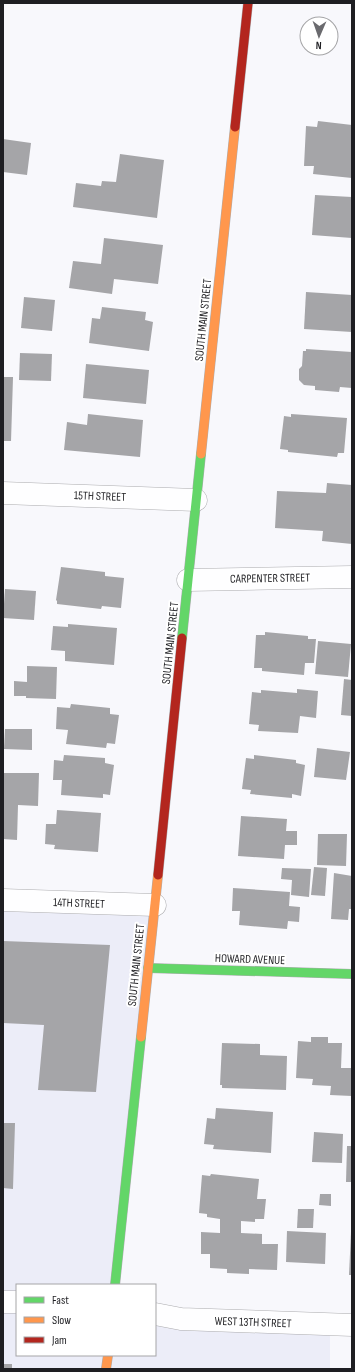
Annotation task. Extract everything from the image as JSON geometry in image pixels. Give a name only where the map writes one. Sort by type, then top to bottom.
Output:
[{"type":"main road","name":"SOUTH MAIN STREET","points":[[115,1284],[248,3]]},
{"type":"main road","name":"HOWARD AVENUE","points":[[148,968],[352,974]]},
{"type":"main road","points":[[106,1369],[108,1356]]},
{"type":"street","name":"15TH STREET","points":[[3,493],[196,500]]},
{"type":"street","name":"CARPENTER STREET","points":[[188,580],[352,577]]},
{"type":"street","name":"14TH STREET","points":[[3,900],[154,905]]},
{"type":"street","points":[[3,1302],[16,1302]]},
{"type":"street","name":"WEST 13TH STREET","points":[[156,1314],[181,1319],[352,1326]]},
{"type":"shaded area","points":[[3,900],[155,905],[115,1284],[16,1284],[16,1356],[156,1356],[156,1314],[330,1325],[330,1369],[3,1369]]},
{"type":"building","points":[[318,121],[352,125],[352,178],[313,174],[314,166],[304,166],[306,126],[317,127]]},
{"type":"building","points":[[3,139],[31,143],[27,175],[3,172]]},
{"type":"building","points":[[120,154],[164,160],[157,218],[73,207],[76,183],[101,186],[102,181],[116,182]]},
{"type":"building","points":[[315,195],[352,197],[352,238],[312,235]]},
{"type":"building","points":[[104,238],[163,245],[158,284],[114,279],[112,294],[69,288],[73,261],[101,264]]},
{"type":"building","points":[[306,292],[352,295],[352,332],[304,329]]},
{"type":"building","points":[[24,297],[55,300],[52,331],[21,328]]},
{"type":"building","points":[[102,307],[146,312],[145,320],[153,322],[149,351],[89,343],[92,318],[100,319]]},
{"type":"building","points":[[306,349],[352,352],[352,388],[340,387],[339,392],[315,390],[315,386],[304,385],[299,380],[299,369],[302,366],[303,351],[306,351]]},
{"type":"building","points":[[20,353],[52,354],[51,381],[19,380]]},
{"type":"building","points":[[86,364],[149,370],[146,404],[83,398]]},
{"type":"building","points":[[3,377],[13,377],[11,441],[3,441]]},
{"type":"building","points":[[88,414],[143,420],[140,457],[64,450],[67,422],[87,425]]},
{"type":"building","points":[[291,414],[347,418],[344,453],[338,453],[337,457],[288,452],[288,450],[280,449],[284,416],[291,417]]},
{"type":"building","points":[[327,483],[352,485],[352,544],[322,541],[323,531],[275,528],[277,491],[326,493]]},
{"type":"building","points":[[61,567],[105,572],[105,576],[124,578],[121,608],[102,606],[101,609],[57,604],[56,600]]},
{"type":"building","points":[[5,589],[36,591],[34,620],[3,618]]},
{"type":"building","points":[[68,624],[117,628],[114,665],[65,661],[65,651],[51,650],[53,626],[68,627]]},
{"type":"building","points":[[265,632],[308,636],[308,639],[316,639],[314,663],[305,663],[304,675],[262,671],[262,668],[254,668],[256,635],[265,635]]},
{"type":"building","points":[[318,641],[351,644],[348,677],[315,674]]},
{"type":"building","points":[[27,666],[57,667],[56,699],[14,696],[14,681],[27,682]]},
{"type":"building","points":[[344,679],[352,680],[352,716],[341,715]]},
{"type":"building","points":[[297,689],[318,691],[316,718],[300,716],[298,733],[258,731],[259,725],[249,724],[252,692],[261,693],[261,690],[297,693]]},
{"type":"building","points":[[71,704],[110,708],[110,714],[119,715],[115,744],[107,743],[106,748],[66,744],[68,730],[56,729],[57,707],[70,708]]},
{"type":"building","points":[[5,729],[32,729],[32,750],[4,749]]},
{"type":"building","points":[[317,748],[350,752],[346,780],[314,777]]},
{"type":"building","points":[[64,755],[105,758],[105,763],[114,765],[110,795],[103,794],[103,798],[61,795],[62,780],[53,780],[54,760],[63,761]]},
{"type":"building","points":[[254,755],[296,760],[296,763],[305,765],[301,796],[292,794],[292,798],[250,794],[251,790],[242,789],[246,758],[254,759]]},
{"type":"building","points":[[3,773],[39,773],[38,806],[18,805],[17,840],[3,839]]},
{"type":"building","points":[[57,810],[101,813],[98,852],[54,849],[55,845],[45,844],[46,824],[56,824]]},
{"type":"building","points":[[241,816],[287,819],[286,831],[297,831],[297,845],[285,845],[284,859],[238,856]]},
{"type":"building","points":[[318,834],[347,834],[346,866],[317,865]]},
{"type":"building","points":[[314,867],[327,868],[325,896],[311,895]]},
{"type":"building","points":[[282,868],[311,869],[309,897],[291,895],[292,880],[281,879]]},
{"type":"building","points":[[334,873],[352,876],[352,909],[349,909],[348,920],[331,919]]},
{"type":"building","points":[[233,888],[290,892],[289,906],[300,907],[299,922],[288,921],[287,929],[239,925],[240,911],[232,911]]},
{"type":"building","points":[[3,941],[110,945],[96,1092],[38,1090],[44,1025],[3,1023]]},
{"type":"building","points":[[311,1037],[328,1037],[328,1043],[342,1043],[341,1068],[352,1068],[352,1096],[330,1095],[331,1086],[312,1085],[313,1079],[296,1078],[298,1041],[311,1042]]},
{"type":"building","points":[[222,1043],[260,1044],[260,1055],[287,1056],[286,1090],[222,1088],[222,1085],[220,1085]]},
{"type":"building","points":[[216,1108],[273,1112],[271,1153],[213,1149],[214,1145],[204,1144],[207,1118],[215,1119]]},
{"type":"building","points":[[3,1123],[15,1123],[13,1189],[3,1188]]},
{"type":"building","points":[[314,1132],[343,1134],[342,1163],[312,1162]]},
{"type":"building","points":[[347,1146],[352,1146],[352,1182],[346,1182]]},
{"type":"building","points":[[211,1174],[259,1179],[257,1199],[266,1199],[264,1219],[255,1219],[255,1222],[241,1221],[241,1233],[262,1234],[262,1244],[278,1244],[277,1270],[249,1269],[249,1274],[227,1273],[227,1269],[210,1268],[210,1254],[201,1254],[201,1232],[220,1233],[220,1219],[207,1217],[207,1214],[199,1213],[202,1175],[210,1176]]},
{"type":"building","points":[[320,1194],[331,1194],[331,1206],[319,1205]]},
{"type":"building","points":[[298,1209],[314,1209],[313,1228],[297,1228]]},
{"type":"building","points":[[287,1231],[326,1233],[325,1264],[286,1262]]},
{"type":"building","points":[[351,1232],[352,1275],[349,1275]]},
{"type":"building","points":[[3,1364],[12,1364],[12,1369],[3,1369]]},
{"type":"traffic: fast","points":[[182,638],[201,454]]},
{"type":"traffic: fast","points":[[148,968],[352,974]]},
{"type":"traffic: fast","points":[[115,1284],[141,1037]]},
{"type":"traffic: slow","points":[[201,454],[235,127]]},
{"type":"traffic: slow","points":[[141,1037],[158,875]]},
{"type":"traffic: slow","points":[[106,1369],[108,1356]]},
{"type":"traffic: jam","points":[[235,127],[248,3]]},
{"type":"traffic: jam","points":[[158,875],[182,638]]}]
